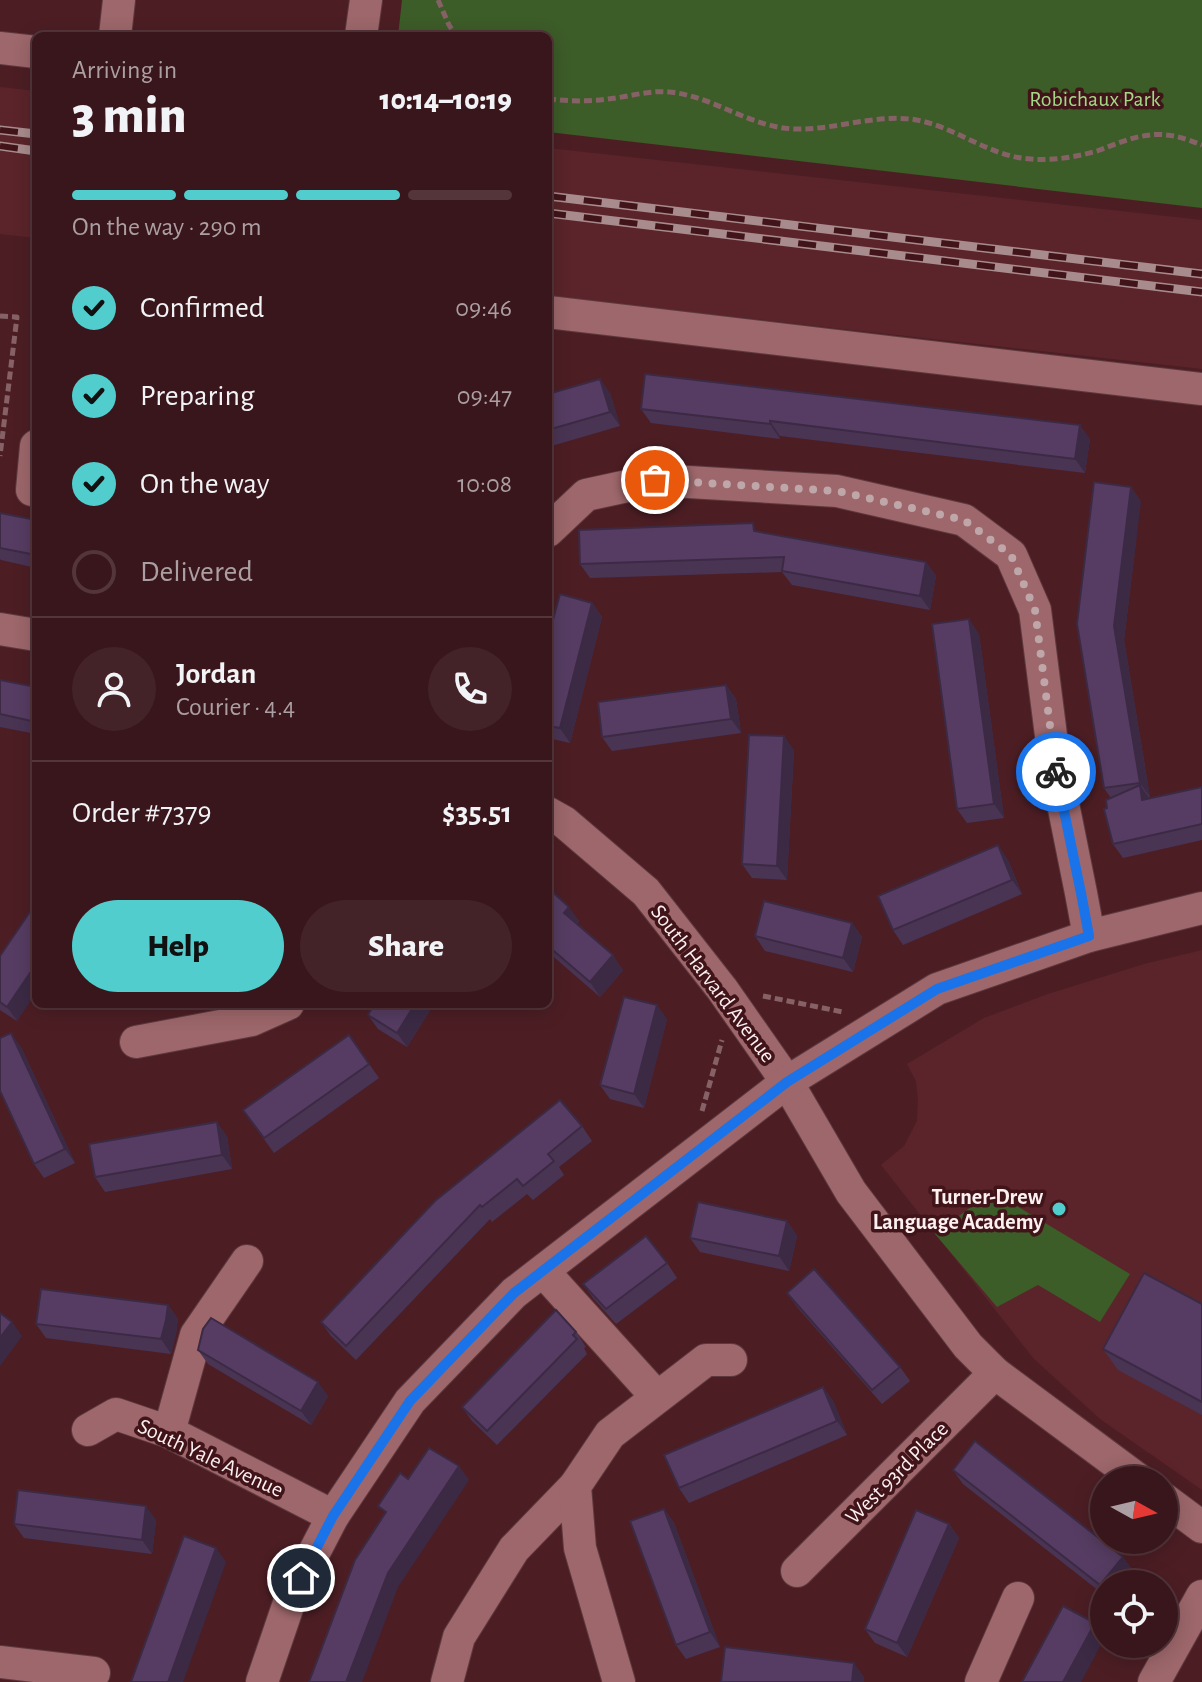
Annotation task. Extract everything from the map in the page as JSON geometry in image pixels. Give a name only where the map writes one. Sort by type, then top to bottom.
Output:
[{"type":"street","points":[[115,32],[119,0]]},
{"type":"street","points":[[362,32],[366,0]]},
{"type":"street","points":[[0,48],[32,52]]},
{"type":"street","points":[[552,312],[1202,389]]},
{"type":"street","points":[[552,527],[586,495],[655,480],[837,491],[964,520],[1011,555],[1035,610],[1054,759],[1089,936]]},
{"type":"street","points":[[0,629],[32,634]]},
{"type":"street","name":"South Harvard Avenue","points":[[552,815],[646,892],[722,989],[787,1082],[937,989],[1089,936],[1202,908]]},
{"type":"street","points":[[136,1042],[252,1020],[279,1008]]},
{"type":"street","points":[[262,1682],[291,1597],[333,1516],[410,1401],[514,1293],[787,1082],[851,1192],[968,1346],[995,1373],[1120,1466]]},
{"type":"street","points":[[169,1432],[196,1335],[247,1261]]},
{"type":"street","points":[[543,1271],[657,1397]]},
{"type":"street","points":[[447,1682],[459,1637],[514,1549],[575,1486],[610,1434],[706,1360],[731,1360]]},
{"type":"street","name":"West 93rd Place","points":[[797,1571],[995,1373]]},
{"type":"street","name":"South Yale Avenue","points":[[88,1430],[116,1414],[169,1432],[333,1516]]},
{"type":"street","points":[[575,1486],[580,1548],[619,1682]]},
{"type":"street","points":[[1178,1509],[1202,1527]]},
{"type":"street","points":[[1154,1682],[1202,1596]]},
{"type":"street","points":[[981,1682],[1018,1598]]},
{"type":"street","points":[[0,1662],[94,1673]]},
{"type":"path","points":[[438,0],[453,32]]},
{"type":"path","points":[[552,99],[587,102],[665,91],[705,99],[752,121],[798,129],[888,118],[913,119],[1028,159],[1075,156],[1144,135],[1165,134],[1202,145]]},
{"type":"path","points":[[0,316],[17,317],[0,456]]},
{"type":"path","points":[[755,995],[856,1015]]},
{"type":"path","points":[[701,1116],[723,1033]]},
{"type":"shaded area","points":[[0,87],[32,91],[32,238],[0,234]]},
{"type":"shaded area","points":[[552,148],[1202,220],[1202,369],[552,296]]},
{"type":"shaded area","name":"Turner-Drew Language Academy","points":[[1202,950],[1202,1490],[1178,1473],[1178,1466],[1168,1466],[1100,1419],[1034,1359],[881,1165],[904,1146],[917,1121],[916,1081],[907,1064],[984,1018],[1144,964]]},
{"type":"green space","name":"Robichaux Park","points":[[402,0],[1202,0],[1202,208],[552,132],[552,32],[398,32]]},
{"type":"green space","points":[[992,1191],[1130,1274],[1100,1322],[1038,1285],[997,1307],[935,1234]]},
{"type":"building","points":[[645,374],[1080,425],[1075,459],[770,421],[770,424],[641,409]]},
{"type":"building","points":[[600,379],[610,412],[552,429],[552,393]]},
{"type":"building","points":[[1094,482],[1131,487],[1114,626],[1140,783],[1104,788],[1077,624]]},
{"type":"building","points":[[0,513],[32,519],[32,554],[0,548]]},
{"type":"building","points":[[753,523],[754,531],[926,562],[920,596],[782,571],[784,557],[580,564],[579,530]]},
{"type":"building","points":[[560,594],[592,603],[560,728],[552,727],[552,623]]},
{"type":"building","points":[[969,619],[994,804],[957,809],[932,624]]},
{"type":"building","points":[[0,680],[32,686],[32,721],[0,714]]},
{"type":"building","points":[[726,685],[731,719],[602,737],[598,702]]},
{"type":"building","points":[[749,735],[784,736],[777,866],[742,864]]},
{"type":"building","points":[[1140,785],[1142,800],[1202,787],[1202,824],[1113,844],[1104,809],[1107,808],[1106,800]]},
{"type":"building","points":[[998,845],[1012,880],[893,930],[878,896]]},
{"type":"building","points":[[552,892],[569,907],[564,913],[613,955],[590,982],[552,949]]},
{"type":"building","points":[[764,901],[852,923],[843,958],[755,936]]},
{"type":"building","points":[[32,909],[32,970],[7,1007],[0,1002],[0,956]]},
{"type":"building","points":[[624,997],[657,1005],[634,1094],[600,1085]]},
{"type":"building","points":[[372,1008],[413,1008],[397,1033],[368,1015]]},
{"type":"building","points":[[11,1033],[65,1149],[34,1164],[0,1091],[0,1038]]},
{"type":"building","points":[[349,1035],[369,1064],[264,1138],[243,1110]]},
{"type":"building","points":[[560,1100],[582,1126],[548,1154],[554,1161],[523,1186],[517,1179],[482,1207],[480,1205],[346,1346],[321,1322],[435,1201]]},
{"type":"building","points":[[217,1122],[222,1155],[95,1177],[89,1144]]},
{"type":"building","points":[[698,1202],[787,1221],[779,1256],[690,1238]]},
{"type":"building","points":[[646,1236],[667,1263],[606,1309],[583,1284]]},
{"type":"building","points":[[814,1269],[900,1367],[872,1390],[787,1293]]},
{"type":"building","points":[[1144,1273],[1202,1304],[1202,1402],[1103,1349]]},
{"type":"building","points":[[41,1289],[168,1305],[161,1339],[36,1324]]},
{"type":"building","points":[[556,1310],[576,1332],[573,1335],[577,1339],[487,1431],[462,1407]]},
{"type":"building","points":[[0,1313],[12,1322],[0,1338]]},
{"type":"building","points":[[211,1318],[318,1382],[301,1411],[198,1350],[203,1329]]},
{"type":"building","points":[[823,1387],[837,1421],[679,1488],[664,1455]]},
{"type":"building","points":[[975,1441],[1090,1531],[1090,1554],[1119,1554],[1123,1557],[1112,1570],[1090,1570],[1090,1577],[953,1470]]},
{"type":"building","points":[[429,1448],[459,1466],[388,1573],[346,1682],[309,1682],[355,1560],[386,1512],[378,1506],[400,1473],[408,1479]]},
{"type":"building","points":[[18,1490],[146,1506],[142,1540],[14,1524]]},
{"type":"building","points":[[664,1509],[710,1632],[676,1645],[630,1521]]},
{"type":"building","points":[[916,1510],[949,1524],[897,1643],[865,1629]]},
{"type":"building","points":[[184,1536],[216,1548],[168,1682],[131,1682]]},
{"type":"building","points":[[1063,1606],[1090,1620],[1090,1632],[1063,1682],[1022,1682]]},
{"type":"building","points":[[725,1647],[854,1663],[852,1682],[721,1682]]},
{"type":"railway","points":[[0,130],[32,134]]},
{"type":"railway","points":[[0,146],[32,150]]},
{"type":"railway","points":[[552,196],[1202,274]]},
{"type":"railway","points":[[552,213],[1202,292]]},
{"type":"way so far","points":[[655,480],[837,491],[964,520],[1011,555],[1035,610],[1056,772]]},
{"type":"place","name":"Turner-Drew Language Academy","points":[[1059,1209]]},
{"type":"route","points":[[301,1578],[333,1516],[410,1401],[514,1293],[787,1082],[937,989],[1089,936],[1056,772]]}]
